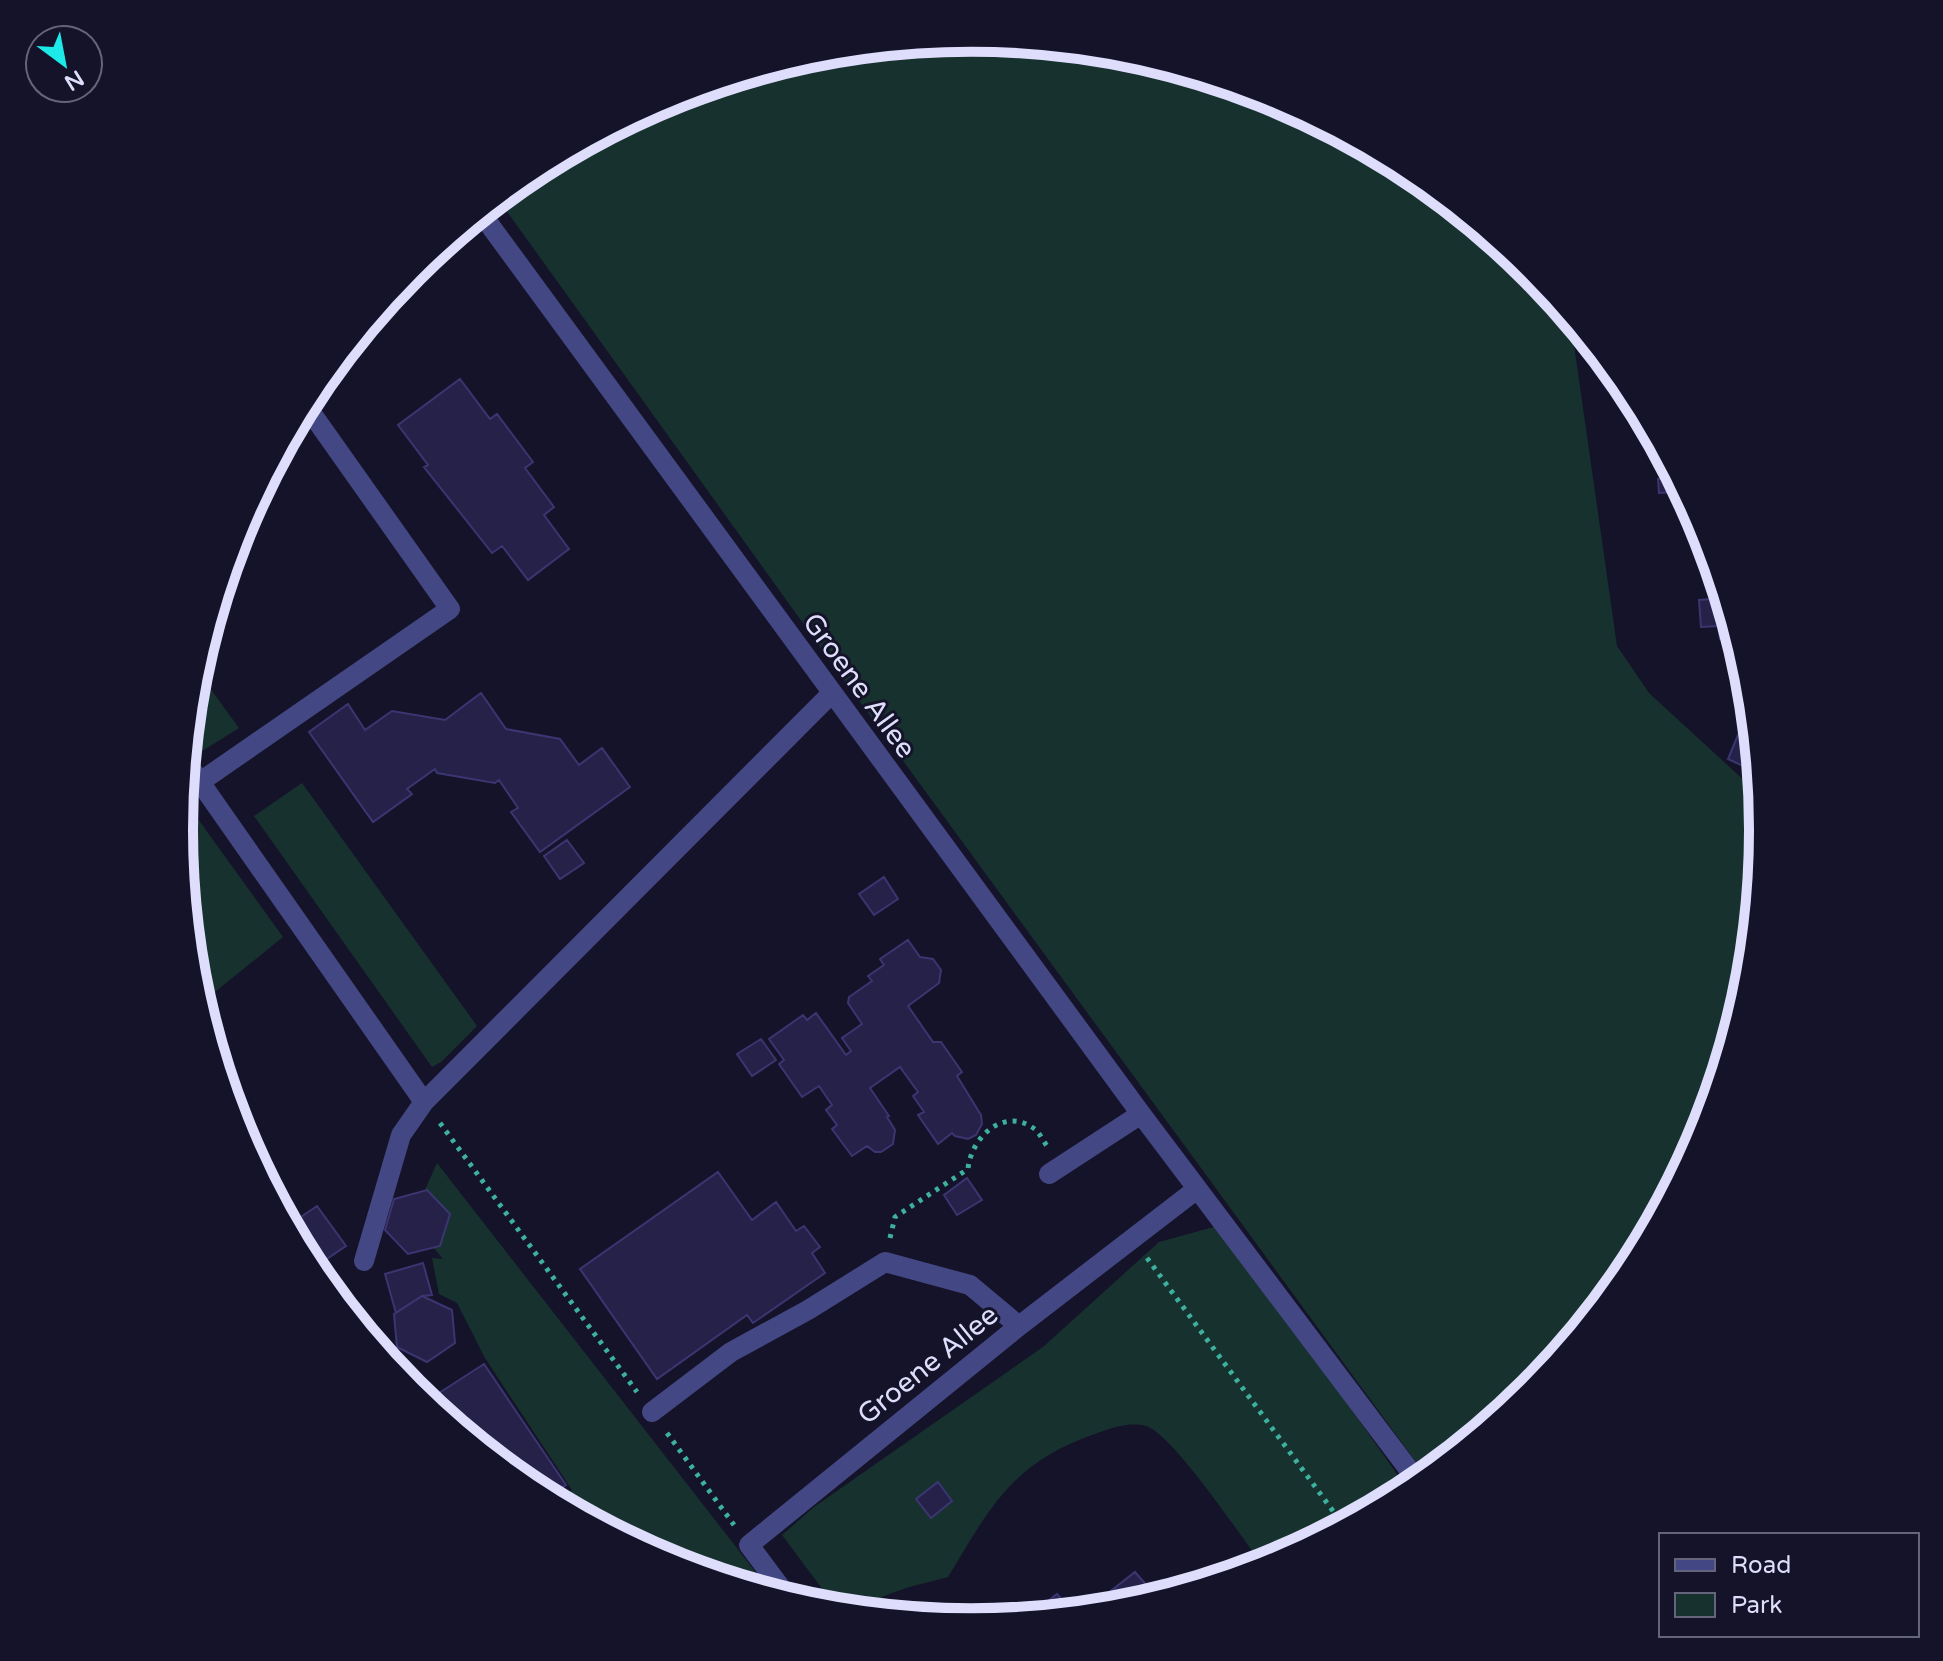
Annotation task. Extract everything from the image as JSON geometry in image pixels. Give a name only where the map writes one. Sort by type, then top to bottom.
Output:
[{"type":"street","name":"Groene Allee","points":[[487,222],[1141,1114],[1411,1473]]},
{"type":"street","points":[[200,782],[450,609],[313,415]]},
{"type":"street","points":[[364,1261],[401,1135],[424,1102],[832,693]]},
{"type":"street","points":[[195,775],[424,1102]]},
{"type":"street","points":[[1055,1170],[1141,1114]]},
{"type":"street","name":"Groene Allee","points":[[749,1545],[1019,1326],[1197,1189]]},
{"type":"street","points":[[652,1412],[731,1352],[808,1310],[885,1262],[970,1285],[1019,1326]]},
{"type":"street","points":[[749,1545],[778,1584]]},
{"type":"path","points":[[885,1262],[895,1217],[968,1169],[970,1152],[993,1125],[1015,1121],[1037,1130],[1055,1170]]},
{"type":"path","points":[[448,1134],[749,1545]]},
{"type":"path","points":[[1132,1238],[1338,1517]]},
{"type":"green space","points":[[972,52],[1073,59],[1123,67],[1222,93],[1316,132],[1361,156],[1404,183],[1485,245],[1557,317],[1573,337],[1617,646],[1649,693],[1748,784],[1748,881],[1735,982],[1723,1032],[1709,1081],[1670,1175],[1619,1263],[1589,1304],[1557,1344],[1485,1416],[1419,1467],[833,665],[505,208],[582,156],[627,132],[721,93],[820,67],[870,59]]},
{"type":"green space","points":[[207,684],[239,728],[198,754]]},
{"type":"green space","points":[[302,783],[477,1026],[432,1067],[254,816]]},
{"type":"green space","points":[[194,813],[283,937],[211,995],[195,881]]},
{"type":"green space","points":[[437,1163],[761,1579],[674,1550],[627,1529],[565,1495],[572,1490],[485,1358],[457,1303],[439,1294],[432,1258],[443,1259],[411,1221]]},
{"type":"green space","points":[[1221,1225],[1401,1480],[1316,1529],[1255,1555],[1207,1488],[1158,1433],[1146,1426],[1118,1426],[1064,1447],[1022,1474],[991,1509],[948,1577],[913,1586],[873,1602],[827,1595],[782,1535],[814,1507],[1043,1347],[1159,1242]]},
{"type":"building","points":[[460,379],[490,419],[497,414],[533,462],[525,468],[554,507],[544,515],[569,549],[528,580],[502,546],[492,553],[424,467],[428,465],[398,425]]},
{"type":"building","points":[[1658,479],[1666,479],[1673,492],[1659,493]]},
{"type":"building","points":[[1714,599],[1725,638],[1720,639],[1718,626],[1701,627],[1699,600]]},
{"type":"building","points":[[481,693],[506,729],[560,739],[579,765],[602,748],[630,787],[540,852],[511,812],[518,808],[499,780],[495,783],[437,773],[435,769],[407,789],[412,794],[373,822],[309,732],[348,704],[365,730],[392,711],[445,720]]},
{"type":"building","points":[[1742,725],[1746,759],[1743,766],[1728,759]]},
{"type":"building","points":[[567,840],[584,863],[560,879],[544,856]]},
{"type":"building","points":[[884,877],[898,899],[874,915],[859,894]]},
{"type":"building","points":[[908,940],[920,957],[933,959],[941,970],[939,983],[908,1006],[933,1042],[941,1042],[962,1072],[957,1076],[981,1115],[982,1124],[976,1135],[968,1139],[952,1133],[938,1144],[918,1115],[924,1112],[913,1096],[918,1092],[900,1067],[870,1088],[895,1130],[893,1144],[881,1152],[867,1146],[852,1156],[832,1129],[837,1125],[826,1110],[832,1105],[819,1086],[802,1097],[779,1064],[784,1060],[769,1039],[803,1015],[807,1020],[816,1013],[846,1055],[851,1051],[842,1038],[862,1024],[848,1003],[849,997],[872,981],[868,976],[884,965],[880,959]]},
{"type":"building","points":[[761,1039],[776,1060],[752,1076],[737,1054]]},
{"type":"building","points":[[718,1172],[752,1220],[776,1202],[796,1231],[804,1226],[820,1247],[812,1253],[825,1273],[753,1323],[747,1315],[657,1379],[580,1269]]},
{"type":"building","points":[[967,1178],[982,1200],[957,1215],[944,1195]]},
{"type":"building","points":[[427,1190],[450,1214],[440,1246],[408,1254],[385,1230],[394,1199]]},
{"type":"building","points":[[317,1206],[346,1246],[323,1262],[297,1220]]},
{"type":"building","points":[[423,1263],[432,1295],[422,1296],[396,1313],[385,1274]]},
{"type":"building","points":[[422,1296],[452,1310],[455,1343],[427,1362],[397,1347],[394,1314]]},
{"type":"building","points":[[484,1364],[566,1485],[558,1490],[539,1478],[458,1416],[436,1395]]},
{"type":"building","points":[[938,1482],[952,1501],[931,1518],[916,1499]]},
{"type":"building","points":[[1135,1572],[1148,1587],[1157,1582],[1160,1585],[1123,1594],[1103,1597]]},
{"type":"building","points":[[1057,1594],[1064,1603],[1043,1605]]}]
